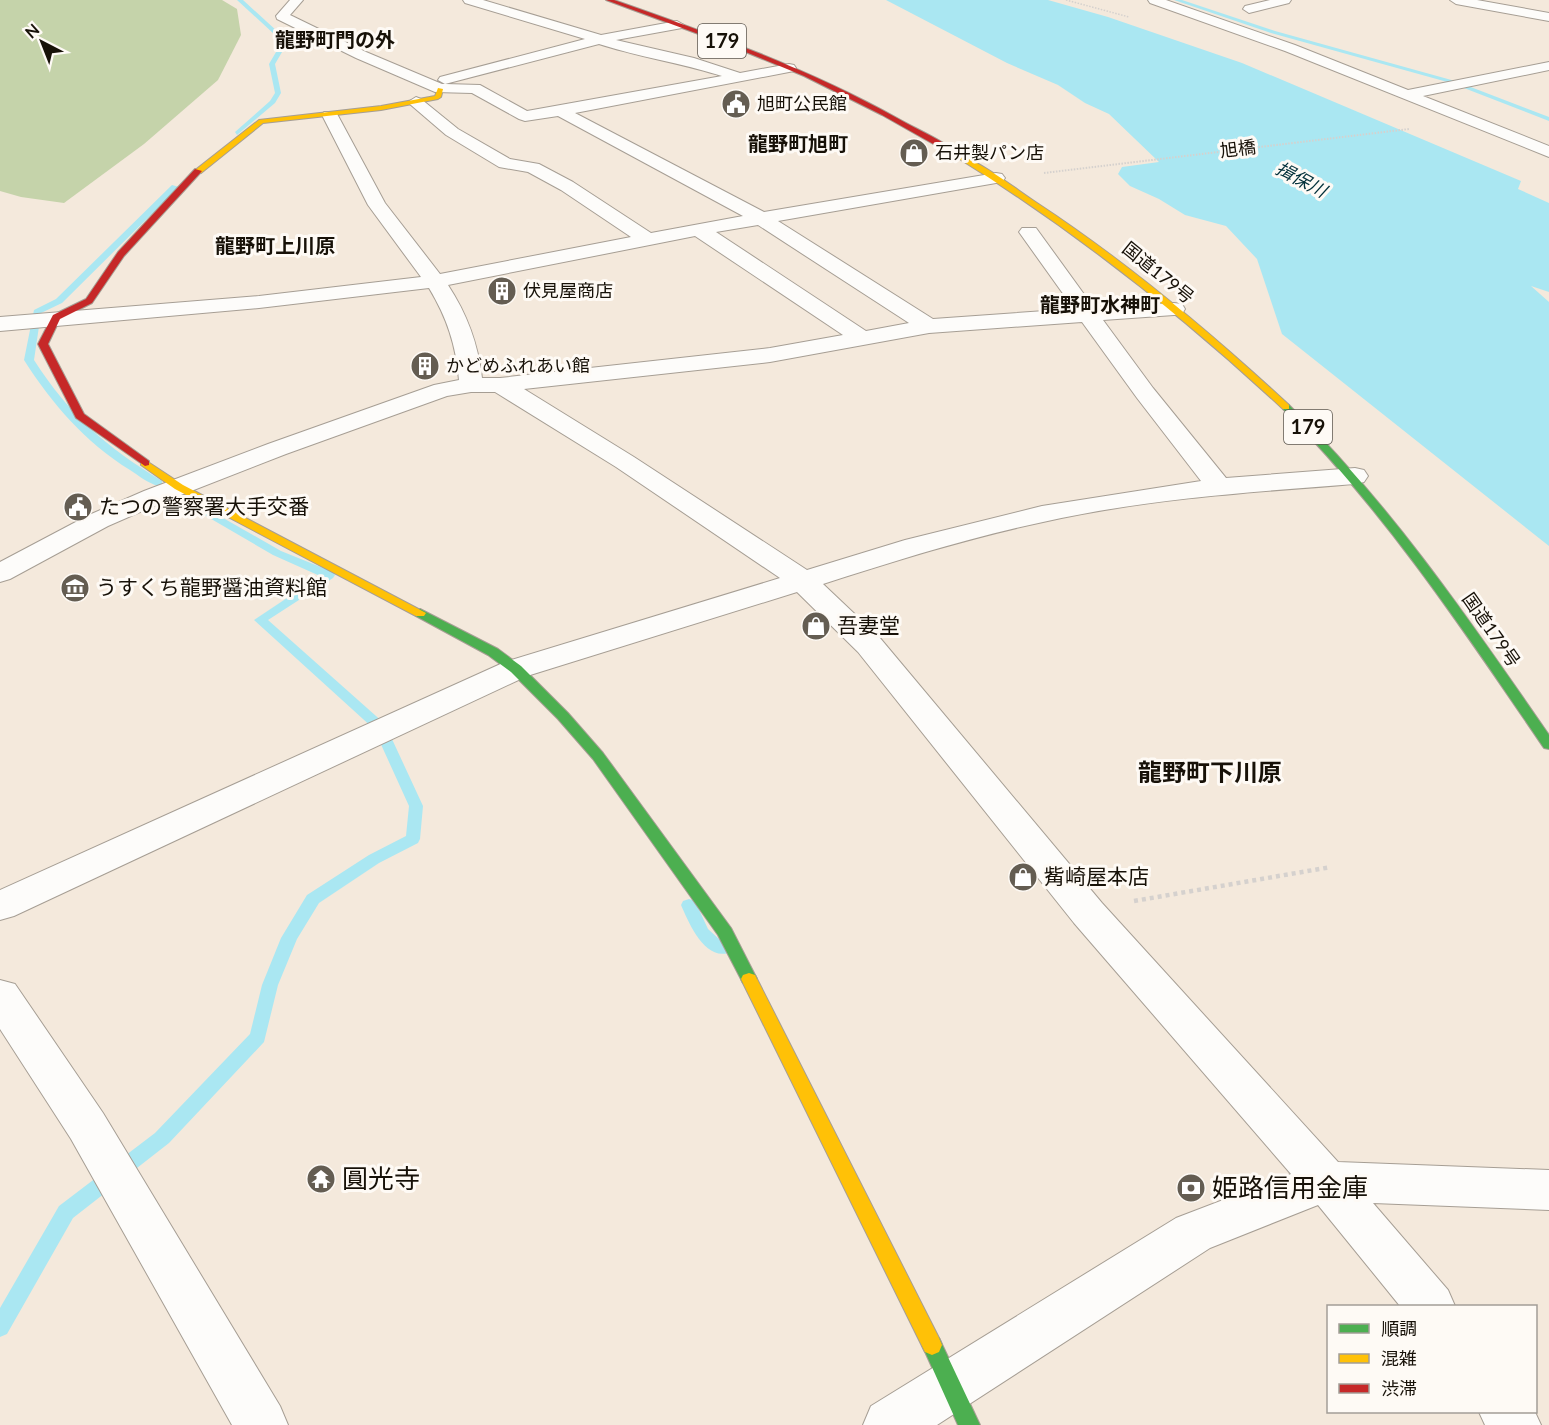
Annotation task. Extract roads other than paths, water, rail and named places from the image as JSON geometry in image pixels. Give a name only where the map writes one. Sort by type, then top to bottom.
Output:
[{"type":"main road","name":"国道179号","points":[[609,0],[789,68],[876,109],[996,178],[1080,235],[1174,309],[1262,384],[1354,476],[1407,540],[1549,745]]},
{"type":"main road","points":[[435,87],[438,97],[416,102],[330,115],[261,121],[198,171],[121,254],[90,301],[56,318],[43,344],[80,416],[169,491],[483,646],[516,669],[563,716],[597,756],[725,932],[961,1405]]},
{"type":"street","points":[[297,0],[282,16],[361,55],[435,87],[475,87],[525,116],[789,68]]},
{"type":"street","points":[[469,0],[555,24],[628,50],[689,61],[739,77]]},
{"type":"street","points":[[1156,0],[1290,48],[1549,152]]},
{"type":"street","points":[[1233,0],[1265,5]]},
{"type":"street","points":[[1249,9],[1285,0]]},
{"type":"street","points":[[1456,0],[1549,17]]},
{"type":"street","points":[[435,87],[596,40],[677,25]]},
{"type":"street","points":[[1407,95],[1549,66]]},
{"type":"street","points":[[416,102],[452,132],[505,163],[533,168],[567,186],[648,239]]},
{"type":"street","points":[[560,111],[762,219],[929,326]]},
{"type":"street","points":[[330,115],[376,203],[436,281],[458,316],[471,364],[486,385],[625,462],[802,580],[869,645],[1088,913],[1326,1181],[1429,1305]]},
{"type":"street","points":[[0,324],[259,302],[436,281],[648,239],[996,178]]},
{"type":"street","points":[[699,230],[861,337]]},
{"type":"street","points":[[1029,232],[1059,271],[1088,315],[1219,486]]},
{"type":"street","points":[[0,573],[111,515],[269,450],[442,390],[770,355],[929,326],[1174,309]]},
{"type":"street","points":[[0,906],[516,669],[720,608],[802,580],[915,546],[1042,514],[1125,499],[1219,486],[1354,476]]},
{"type":"street","points":[[0,994],[87,1126],[261,1425]]},
{"type":"street","points":[[890,1425],[961,1405],[1193,1233],[1326,1181],[1549,1190]]},
{"type":"water","name":"揖保川","points":[[886,0],[1048,0],[1108,17],[1242,63],[1521,181],[1518,189],[1549,203],[1549,292],[1531,286],[1549,302],[1549,546],[1282,334],[1257,259],[1226,226],[1185,215],[1159,199],[1130,186],[1118,174],[1122,167],[1159,162],[1109,114],[1085,103],[1058,85],[1007,63]]},
{"type":"waterway","points":[[237,133],[273,102],[278,93],[272,64],[282,47],[276,33],[240,0]]},
{"type":"waterway","points":[[1177,0],[1273,32],[1453,82],[1549,119]]},
{"type":"waterway","points":[[158,483],[117,457],[87,433],[46,386],[29,360],[37,312],[59,301],[175,187]]},
{"type":"waterway","points":[[174,493],[277,553],[324,573]]},
{"type":"waterway","points":[[0,1327],[66,1212],[162,1138],[258,1037],[270,985],[289,938],[313,899],[374,859],[413,839],[416,806],[380,727],[260,620],[329,575]]},
{"type":"waterway","points":[[689,905],[701,932],[722,949]]},
{"type":"place","name":"旭町公民館","points":[[736,104]]},
{"type":"place","name":"石井製パン店","points":[[914,153]]},
{"type":"place","name":"伏見屋商店","points":[[502,291]]},
{"type":"place","name":"かどめふれあい館","points":[[425,366]]},
{"type":"place","name":"たつの警察署大手交番","points":[[78,507]]},
{"type":"place","name":"うすくち龍野醤油資料館","points":[[75,588]]},
{"type":"place","name":"吾妻堂","points":[[816,626]]},
{"type":"place","name":"觜崎屋本店","points":[[1023,877]]},
{"type":"place","name":"圓光寺","points":[[321,1179]]},
{"type":"place","name":"姫路信用金庫","points":[[1191,1188]]},
{"type":"district","name":"龍野町門の外","points":[[335,40]]},
{"type":"district","name":"龍野町旭町","points":[[798,144]]},
{"type":"district","name":"龍野町上川原","points":[[275,246]]},
{"type":"district","name":"龍野町水神町","points":[[1100,305]]},
{"type":"district","name":"龍野町下川原","points":[[1210,773]]}]
